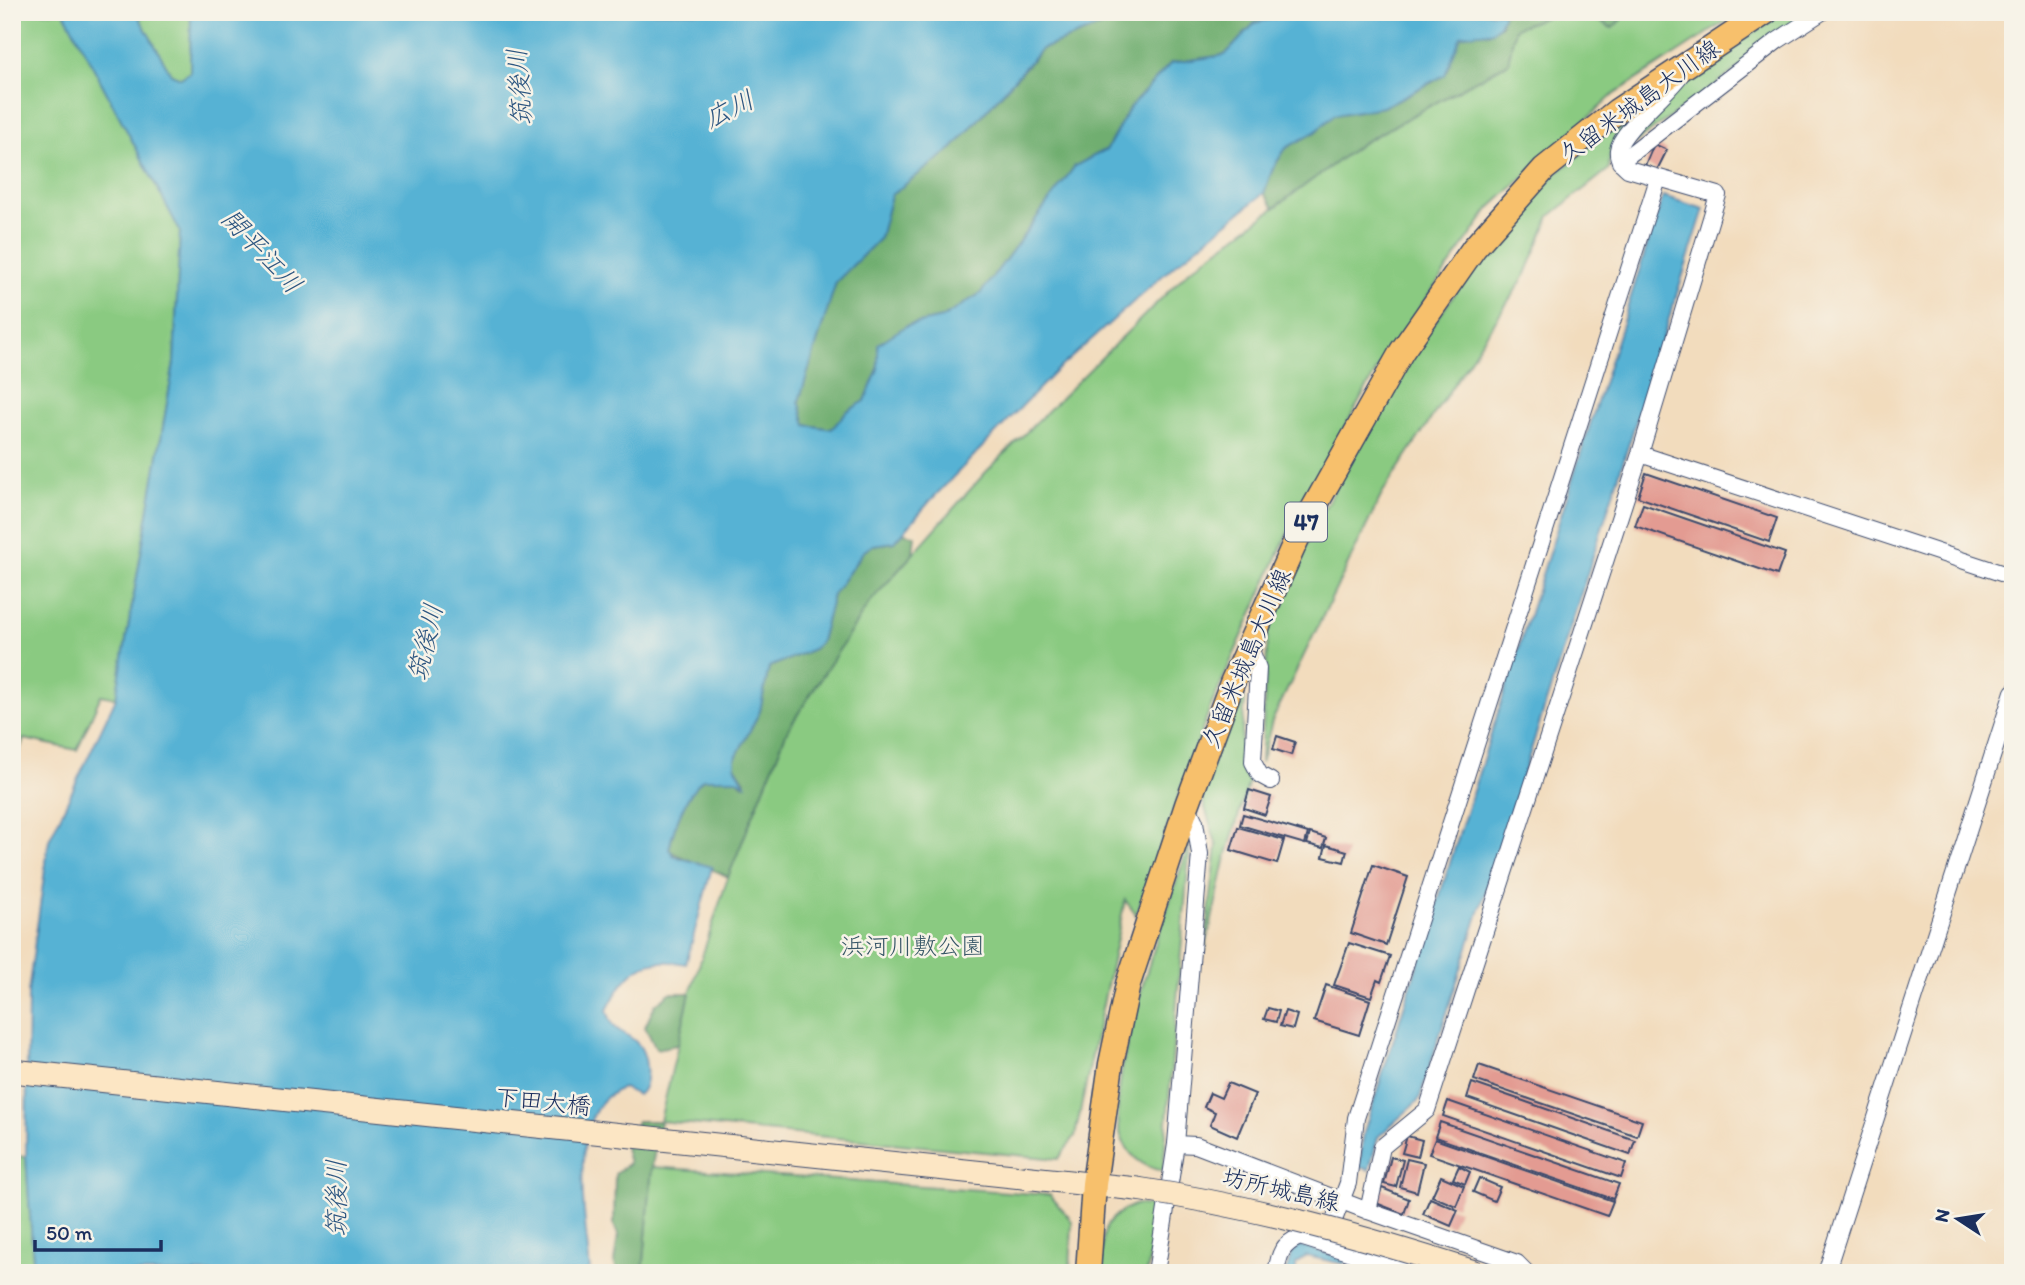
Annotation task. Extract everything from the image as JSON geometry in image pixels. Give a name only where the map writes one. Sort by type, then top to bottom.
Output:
[{"type":"main road","name":"久留米城島大川線","points":[[1088,1273],[1094,1184],[1111,1064],[1128,984],[1187,805],[1249,645],[1298,534],[1395,363],[1474,248],[1544,169],[1617,111],[1766,12]]},
{"type":"main road","name":"下田大橋","points":[[12,1071],[1068,1182]]},
{"type":"main road","name":"坊所城島線","points":[[1068,1182],[1210,1199],[1318,1224],[1477,1273]]},
{"type":"street","points":[[1620,162],[1777,41],[1822,12]]},
{"type":"street","points":[[1368,1211],[1382,1147],[1427,1110],[1640,454],[1718,195],[1628,169],[1620,162],[1617,152],[1622,138],[1671,90],[1686,65]]},
{"type":"street","points":[[1325,1244],[1348,1183],[1356,1118],[1658,179]]},
{"type":"street","points":[[1640,454],[2013,577]]},
{"type":"street","points":[[1249,645],[1258,668],[1253,762],[1260,775],[1272,781]]},
{"type":"street","points":[[1826,1273],[2013,692]]},
{"type":"street","points":[[1156,1273],[1176,1144],[1200,853],[1195,822],[1187,805]]},
{"type":"street","points":[[1176,1144],[1196,1145],[1368,1211],[1517,1263],[1527,1273]]},
{"type":"street","points":[[1276,1273],[1279,1254],[1288,1242],[1300,1237],[1415,1273]]},
{"type":"street","points":[[1356,1273],[1359,1254]]},
{"type":"green space","points":[[12,12],[64,12],[180,230],[174,363],[116,698],[101,695],[77,750],[24,739],[12,769]]},
{"type":"green space","points":[[136,12],[191,12],[190,72],[181,78],[171,74]]},
{"type":"green space","points":[[1138,12],[1299,12],[1255,23],[1225,55],[1171,63],[1130,107],[1107,149],[1075,166],[981,293],[942,318],[906,326],[878,369],[865,401],[846,412],[833,429],[806,425],[799,401],[836,282],[880,238],[891,195],[953,148],[1042,49]]},
{"type":"green space","points":[[1504,12],[1559,12],[1515,28],[1508,63],[1362,143],[1274,208],[1264,193],[1273,168],[1286,148],[1315,132],[1334,115],[1383,107],[1433,82],[1448,70],[1455,44],[1461,36],[1481,31],[1488,33],[1501,25]]},
{"type":"green space","name":"浜河川敷公園","points":[[1559,12],[1583,12],[1612,28],[1629,12],[1740,12],[1613,95],[1490,208],[1381,363],[1298,510],[1210,708],[1136,915],[1125,900],[1075,1136],[1058,1159],[660,1121],[690,993],[728,877],[787,731],[869,603],[986,472],[1190,270],[1362,143],[1508,63],[1515,28]]},
{"type":"green space","points":[[1583,12],[1629,12],[1612,28]]},
{"type":"green space","points":[[1784,12],[1816,12],[1626,149],[1630,137],[1689,76]]},
{"type":"green space","points":[[1661,91],[1610,153],[1609,169],[1550,216],[1526,274],[1383,492],[1272,721],[1261,763],[1268,630],[1318,519],[1412,354],[1482,256],[1554,175]]},
{"type":"green space","points":[[903,533],[915,535],[913,554],[869,603],[787,731],[728,877],[672,853],[669,850],[681,812],[691,793],[703,779],[737,779],[743,785],[745,781],[735,766],[735,759],[760,711],[769,667],[814,649],[821,641],[833,595],[863,552],[873,545],[895,542]]},
{"type":"green space","points":[[1238,693],[1245,700],[1239,764],[1249,781],[1225,861],[1204,955],[1217,846],[1201,795]]},
{"type":"green space","points":[[1190,842],[1163,1171],[1139,1161],[1123,1141],[1118,1116],[1120,1081],[1140,994]]},
{"type":"green space","points":[[670,993],[690,993],[678,1045],[656,1049],[645,1027],[655,1005]]},
{"type":"green space","points":[[637,1121],[660,1121],[652,1167],[643,1273],[618,1273],[614,1262],[618,1235],[614,1225],[615,1174],[629,1163],[625,1148]]},
{"type":"green space","points":[[12,1156],[26,1157],[34,1273],[12,1273]]},
{"type":"green space","points":[[652,1167],[1050,1195],[1072,1221],[1070,1273],[643,1273]]},
{"type":"green space","points":[[1137,1204],[1158,1207],[1147,1273],[1101,1273],[1105,1230],[1115,1216]]},
{"type":"water","points":[[64,12],[136,12],[171,74],[181,78],[190,72],[191,12],[1138,12],[1041,49],[953,148],[891,195],[880,238],[836,282],[799,401],[806,425],[832,429],[846,412],[865,401],[878,369],[878,344],[906,326],[942,318],[981,293],[1075,166],[1107,149],[1130,107],[1171,63],[1225,55],[1255,23],[1299,12],[1504,12],[1493,31],[1461,36],[1445,75],[1383,107],[1334,115],[1315,132],[1286,148],[1273,168],[1264,193],[1170,269],[1054,373],[930,501],[895,542],[873,545],[863,552],[833,595],[821,641],[814,649],[769,667],[760,711],[735,759],[735,766],[745,784],[736,779],[703,779],[686,802],[671,840],[669,849],[674,856],[712,867],[686,964],[658,962],[637,969],[621,986],[607,1010],[616,1028],[640,1047],[646,1076],[645,1084],[638,1095],[623,1088],[604,1100],[592,1118],[585,1142],[583,1198],[590,1273],[34,1273],[26,1157],[28,992],[49,840],[116,698],[174,363],[180,231]]},
{"type":"water","points":[[1663,196],[1704,209],[1419,1100],[1378,1137],[1369,1170],[1359,1167],[1364,1132]]},
{"type":"water","points":[[1299,1246],[1347,1259],[1345,1264],[1306,1256],[1296,1264],[1296,1273],[1286,1273],[1291,1254]]},
{"type":"building","points":[[1654,144],[1667,150],[1657,170],[1645,165]]},
{"type":"building","points":[[1646,473],[1777,518],[1769,542],[1638,497]]},
{"type":"building","points":[[1643,504],[1785,553],[1777,575],[1635,526]]},
{"type":"building","points":[[1277,736],[1295,742],[1291,755],[1273,749]]},
{"type":"building","points":[[1249,790],[1271,797],[1265,815],[1244,808]]},
{"type":"building","points":[[1243,814],[1308,833],[1305,844],[1240,825]]},
{"type":"building","points":[[1238,827],[1284,840],[1277,864],[1231,850]]},
{"type":"building","points":[[1310,833],[1326,838],[1323,848],[1307,844]]},
{"type":"building","points":[[1326,845],[1347,851],[1344,862],[1323,857]]},
{"type":"building","points":[[1373,865],[1408,877],[1386,945],[1351,933]]},
{"type":"building","points":[[1349,943],[1390,956],[1381,982],[1377,980],[1371,997],[1334,985]]},
{"type":"building","points":[[1326,985],[1370,1000],[1359,1035],[1314,1021]]},
{"type":"building","points":[[1268,1008],[1279,1011],[1276,1022],[1264,1019]]},
{"type":"building","points":[[1285,1011],[1297,1015],[1293,1029],[1280,1026]]},
{"type":"building","points":[[1479,1065],[1642,1121],[1637,1136],[1474,1080]]},
{"type":"building","points":[[1228,1083],[1255,1094],[1237,1137],[1210,1125],[1215,1112],[1204,1107],[1210,1093],[1221,1098]]},
{"type":"building","points":[[1472,1083],[1635,1140],[1630,1155],[1467,1098]]},
{"type":"building","points":[[1448,1101],[1626,1163],[1621,1178],[1443,1116]]},
{"type":"building","points":[[1440,1122],[1619,1184],[1613,1199],[1435,1137]]},
{"type":"building","points":[[1407,1136],[1422,1140],[1418,1157],[1402,1153]]},
{"type":"building","points":[[1435,1139],[1613,1201],[1607,1216],[1429,1154]]},
{"type":"building","points":[[1391,1157],[1403,1160],[1396,1187],[1384,1184]]},
{"type":"building","points":[[1407,1159],[1424,1163],[1417,1192],[1400,1187]]},
{"type":"building","points":[[1459,1166],[1470,1172],[1465,1184],[1453,1179]]},
{"type":"building","points":[[1441,1176],[1464,1186],[1456,1206],[1432,1196]]},
{"type":"building","points":[[1479,1178],[1500,1187],[1494,1201],[1473,1192]]},
{"type":"building","points":[[1382,1188],[1409,1199],[1404,1214],[1376,1203]]},
{"type":"building","points":[[1430,1198],[1458,1210],[1451,1226],[1423,1214]]},
{"type":"water label","name":"筑後川","points":[[519,87]]},
{"type":"water label","name":"広川","points":[[729,109]]},
{"type":"water label","name":"開平江川","points":[[262,251]]},
{"type":"water label","name":"筑後川","points":[[425,642]]},
{"type":"water label","name":"筑後川","points":[[336,1198]]}]
